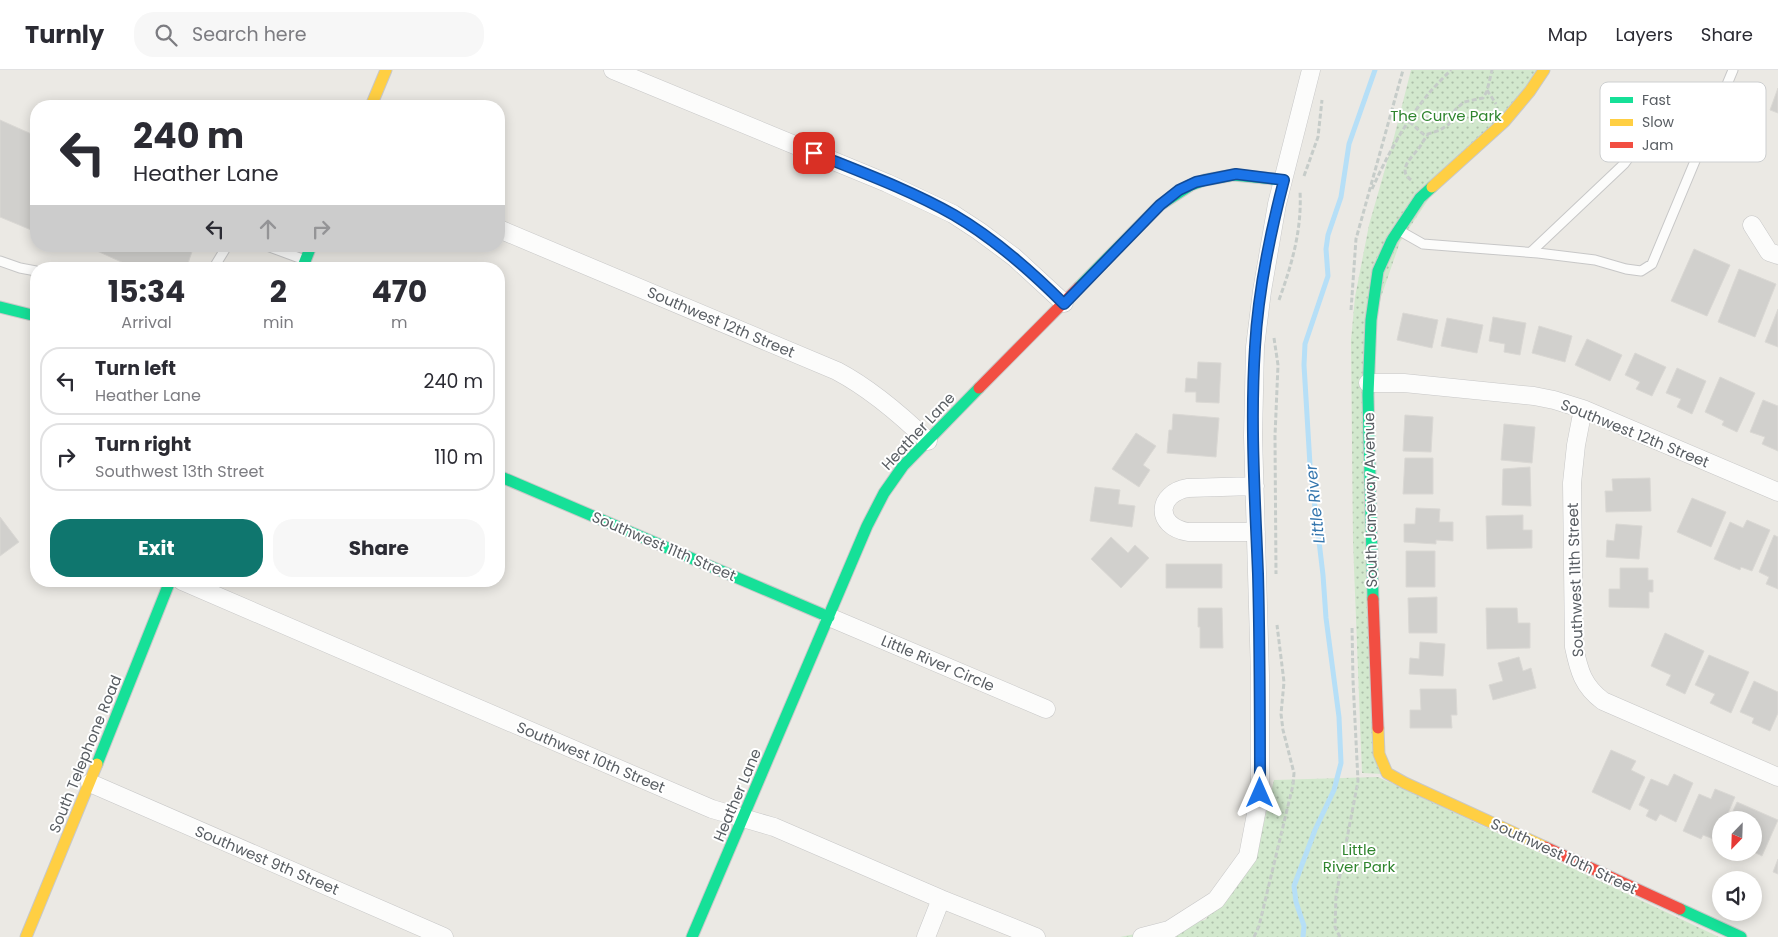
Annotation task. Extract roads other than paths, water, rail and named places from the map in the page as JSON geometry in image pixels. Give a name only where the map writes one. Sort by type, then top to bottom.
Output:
[{"type":"street","points":[[374,100],[386,70]]},
{"type":"street","points":[[613,70],[887,183],[940,208],[979,231],[1014,257],[1064,304]]},
{"type":"street","points":[[1142,937],[1169,930],[1216,900],[1248,856],[1260,793],[1260,675],[1253,436],[1255,347],[1262,291],[1277,204],[1311,70]]},
{"type":"street","name":"South Janeway Avenue","points":[[1388,773],[1379,754],[1368,383],[1371,320],[1378,271],[1398,230],[1420,198],[1504,122],[1530,91],[1544,70]]},
{"type":"street","name":"Heather Lane","points":[[692,937],[867,526],[884,493],[904,466],[1160,205],[1179,190],[1196,182],[1236,174],[1284,180]]},
{"type":"street","points":[[1752,225],[1769,252],[1778,255]]},
{"type":"street","name":"Southwest 12th Street","points":[[505,232],[837,371],[855,381],[904,417],[928,441]]},
{"type":"street","points":[[0,307],[30,314]]},
{"type":"street","name":"Southwest 12th Street","points":[[1368,383],[1404,383],[1534,396],[1554,400],[1583,409],[1778,492]]},
{"type":"street","name":"Southwest 11th Street","points":[[1583,409],[1576,445],[1572,484],[1574,647],[1584,682],[1593,694],[1603,701],[1778,777]]},
{"type":"street","name":"Southwest 11th Street","points":[[505,479],[829,617]]},
{"type":"street","points":[[1255,486],[1177,490],[1170,494],[1164,511],[1165,520],[1170,526],[1179,530],[1188,532],[1256,532]]},
{"type":"street","name":"South Telephone Road","points":[[26,937],[90,784],[168,587]]},
{"type":"street","name":"Southwest 10th Street","points":[[196,587],[712,810],[774,827],[1002,925],[1036,937]]},
{"type":"street","name":"Little River Circle","points":[[829,617],[1046,709]]},
{"type":"street","name":"Southwest 10th Street","points":[[1388,773],[1405,783],[1742,937]]},
{"type":"street","name":"Southwest 9th Street","points":[[90,784],[444,937]]},
{"type":"street","points":[[926,937],[941,899]]},
{"type":"lane","points":[[1728,82],[1733,70]]},
{"type":"lane","points":[[1531,252],[1625,162]]},
{"type":"lane","points":[[1398,230],[1423,244],[1531,252],[1595,260],[1626,269],[1641,271],[1652,264],[1694,162]]},
{"type":"lane","points":[[279,252],[300,262]]},
{"type":"lane","points":[[0,261],[30,269]]},
{"type":"waterway","name":"Little River","points":[[1303,937],[1304,926],[1296,902],[1294,886],[1315,830],[1334,790],[1341,763],[1339,717],[1326,618],[1310,465],[1304,365],[1305,344],[1328,276],[1326,249],[1328,235],[1341,197],[1349,144],[1375,70]]},
{"type":"park label","name":"The Curve Park","points":[[1446,115]]},
{"type":"park label","name":"Little River Park","points":[[1359,858]]}]
